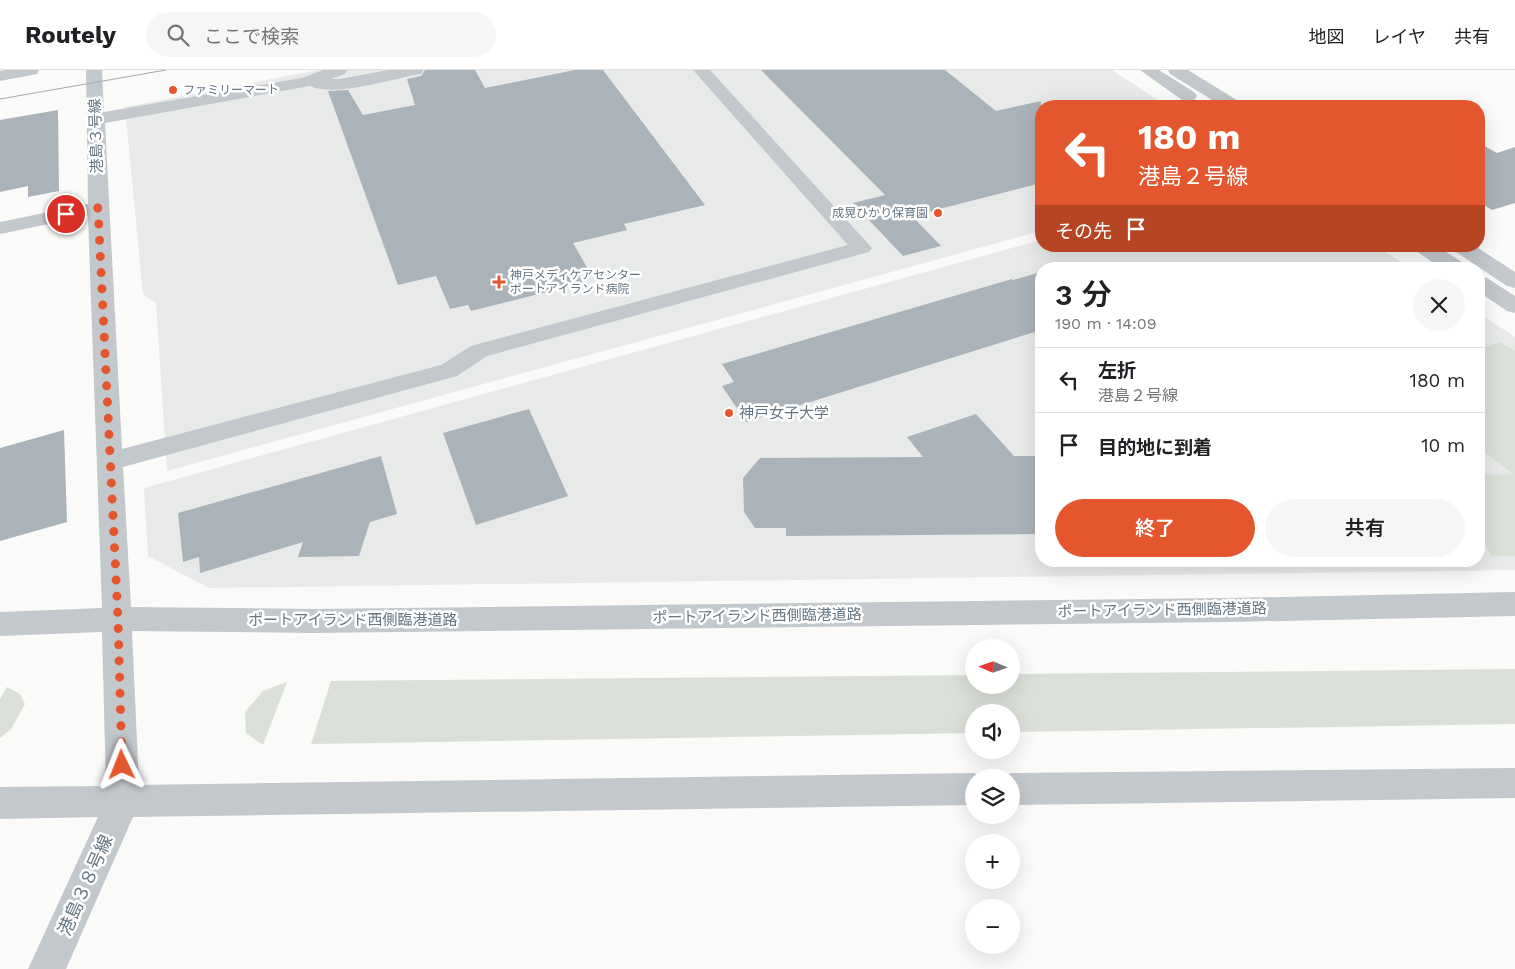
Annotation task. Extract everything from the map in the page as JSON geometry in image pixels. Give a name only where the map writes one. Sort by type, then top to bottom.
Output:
[{"type":"street","points":[[0,76],[31,70]]},
{"type":"street","name":"港島３号線","points":[[94,70],[109,462],[118,619],[123,801]]},
{"type":"street","points":[[96,119],[305,82],[339,70]]},
{"type":"street","points":[[305,82],[340,84],[415,70]]},
{"type":"street","points":[[109,462],[450,371],[479,351],[862,248],[701,70]]},
{"type":"street","points":[[1148,70],[1195,100]]},
{"type":"street","points":[[1176,70],[1224,100]]},
{"type":"street","points":[[0,228],[98,208]]},
{"type":"street","points":[[1431,252],[1446,262]]},
{"type":"street","points":[[1471,252],[1509,272]]},
{"type":"street","points":[[1485,287],[1515,306]]},
{"type":"street","name":"ポートアイランド西側臨港道路","points":[[0,624],[118,619],[332,621],[1229,610],[1515,604]]},
{"type":"street","points":[[1020,789],[1515,783]]},
{"type":"street","points":[[0,803],[965,789]]},
{"type":"street","name":"港島３８号線","points":[[47,969],[123,801]]},
{"type":"shaded area","name":"神戸メディケアセンター ポートアイランド病院","points":[[318,70],[1112,70],[1158,100],[1035,100],[1035,233],[167,471],[156,303],[143,294],[125,107]]},
{"type":"shaded area","name":"神戸女子大学","points":[[1035,242],[1035,252],[1386,252],[1401,262],[1035,262],[1035,567],[1485,567],[1485,317],[1515,337],[1515,570],[209,588],[148,556],[144,488]]},
{"type":"shaded area","points":[[1500,342],[1515,351],[1515,556],[1492,556],[1485,545],[1485,475],[1513,474],[1485,453],[1485,347]]},
{"type":"shaded area","points":[[1515,669],[1515,724],[1020,732],[1020,704],[965,704],[965,733],[311,744],[331,681],[965,675],[965,694],[1020,694],[1020,674]]},
{"type":"shaded area","points":[[287,682],[263,745],[246,733],[245,712],[263,691]]},
{"type":"shaded area","points":[[7,687],[20,694],[25,704],[11,729],[0,738],[0,699]]},
{"type":"building","points":[[425,70],[475,70],[485,88],[575,70],[603,70],[705,205],[624,224],[627,230],[573,243],[589,271],[578,274],[583,283],[471,311],[468,305],[450,309],[436,276],[398,285],[328,91],[348,90],[363,115],[415,105],[407,79],[421,76]]},
{"type":"building","points":[[761,70],[945,70],[996,111],[1035,102],[1035,185],[912,216],[941,246],[903,256],[853,203],[885,195]]},
{"type":"building","points":[[58,110],[59,191],[28,197],[28,186],[0,192],[0,120]]},
{"type":"building","points":[[1485,146],[1497,153],[1515,147],[1515,203],[1492,210],[1485,206]]},
{"type":"building","points":[[1035,274],[1035,332],[746,422],[722,386],[734,382],[722,364]]},
{"type":"building","points":[[529,409],[568,496],[476,525],[443,433]]},
{"type":"building","points":[[976,414],[1014,456],[1035,456],[1035,534],[786,536],[786,528],[755,528],[744,512],[743,478],[760,458],[923,457],[907,437]]},
{"type":"building","points":[[64,430],[67,522],[0,541],[0,448]]},
{"type":"building","points":[[381,456],[397,514],[370,522],[359,556],[298,557],[303,542],[200,573],[199,557],[183,562],[178,513]]},
{"type":"tram line","points":[[0,99],[166,70]]},
{"type":"place","name":"ファミリーマート","points":[[173,90]]},
{"type":"place","name":"成晃ひかり保育園","points":[[938,213]]},
{"type":"place","name":"神戸メディケアセンター ポートアイランド病院","points":[[499,282]]},
{"type":"place","name":"神戸女子大学","points":[[729,413]]},
{"type":"route","points":[[66,214],[98,208],[118,619],[122,765]]}]
